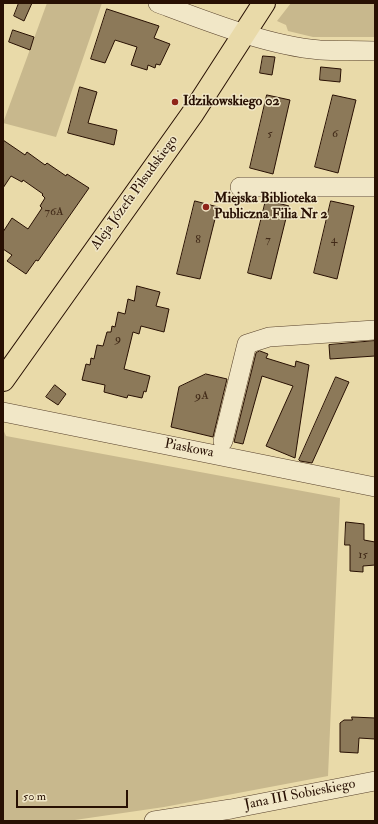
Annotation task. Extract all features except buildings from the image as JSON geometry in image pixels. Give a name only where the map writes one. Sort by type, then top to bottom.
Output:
[{"type":"main road","name":"Aleja Józefa Piłsudskiego","points":[[3,380],[193,113],[264,3]]},
{"type":"street","points":[[158,3],[217,25],[273,41],[319,50],[375,51]]},
{"type":"street","points":[[240,188],[375,187]]},
{"type":"street","points":[[224,442],[247,344],[269,337],[375,330]]},
{"type":"street","name":"Piaskowa","points":[[3,412],[375,487]]},
{"type":"street","name":"Jana III Sobieskiego","points":[[154,821],[231,809],[375,781]]},
{"type":"shaded area","points":[[47,3],[102,3],[56,137],[3,123]]},
{"type":"shaded area","points":[[291,3],[375,3],[375,37],[313,37],[288,31],[286,25],[277,21]]},
{"type":"shaded area","points":[[3,429],[6,436],[340,498],[328,776],[164,807],[68,821],[3,821]]},
{"type":"place","name":"Idzikowskiego 02","points":[[175,102]]},
{"type":"place","name":"Miejska Biblioteka Publiczna Filia Nr 2","points":[[206,207]]}]
